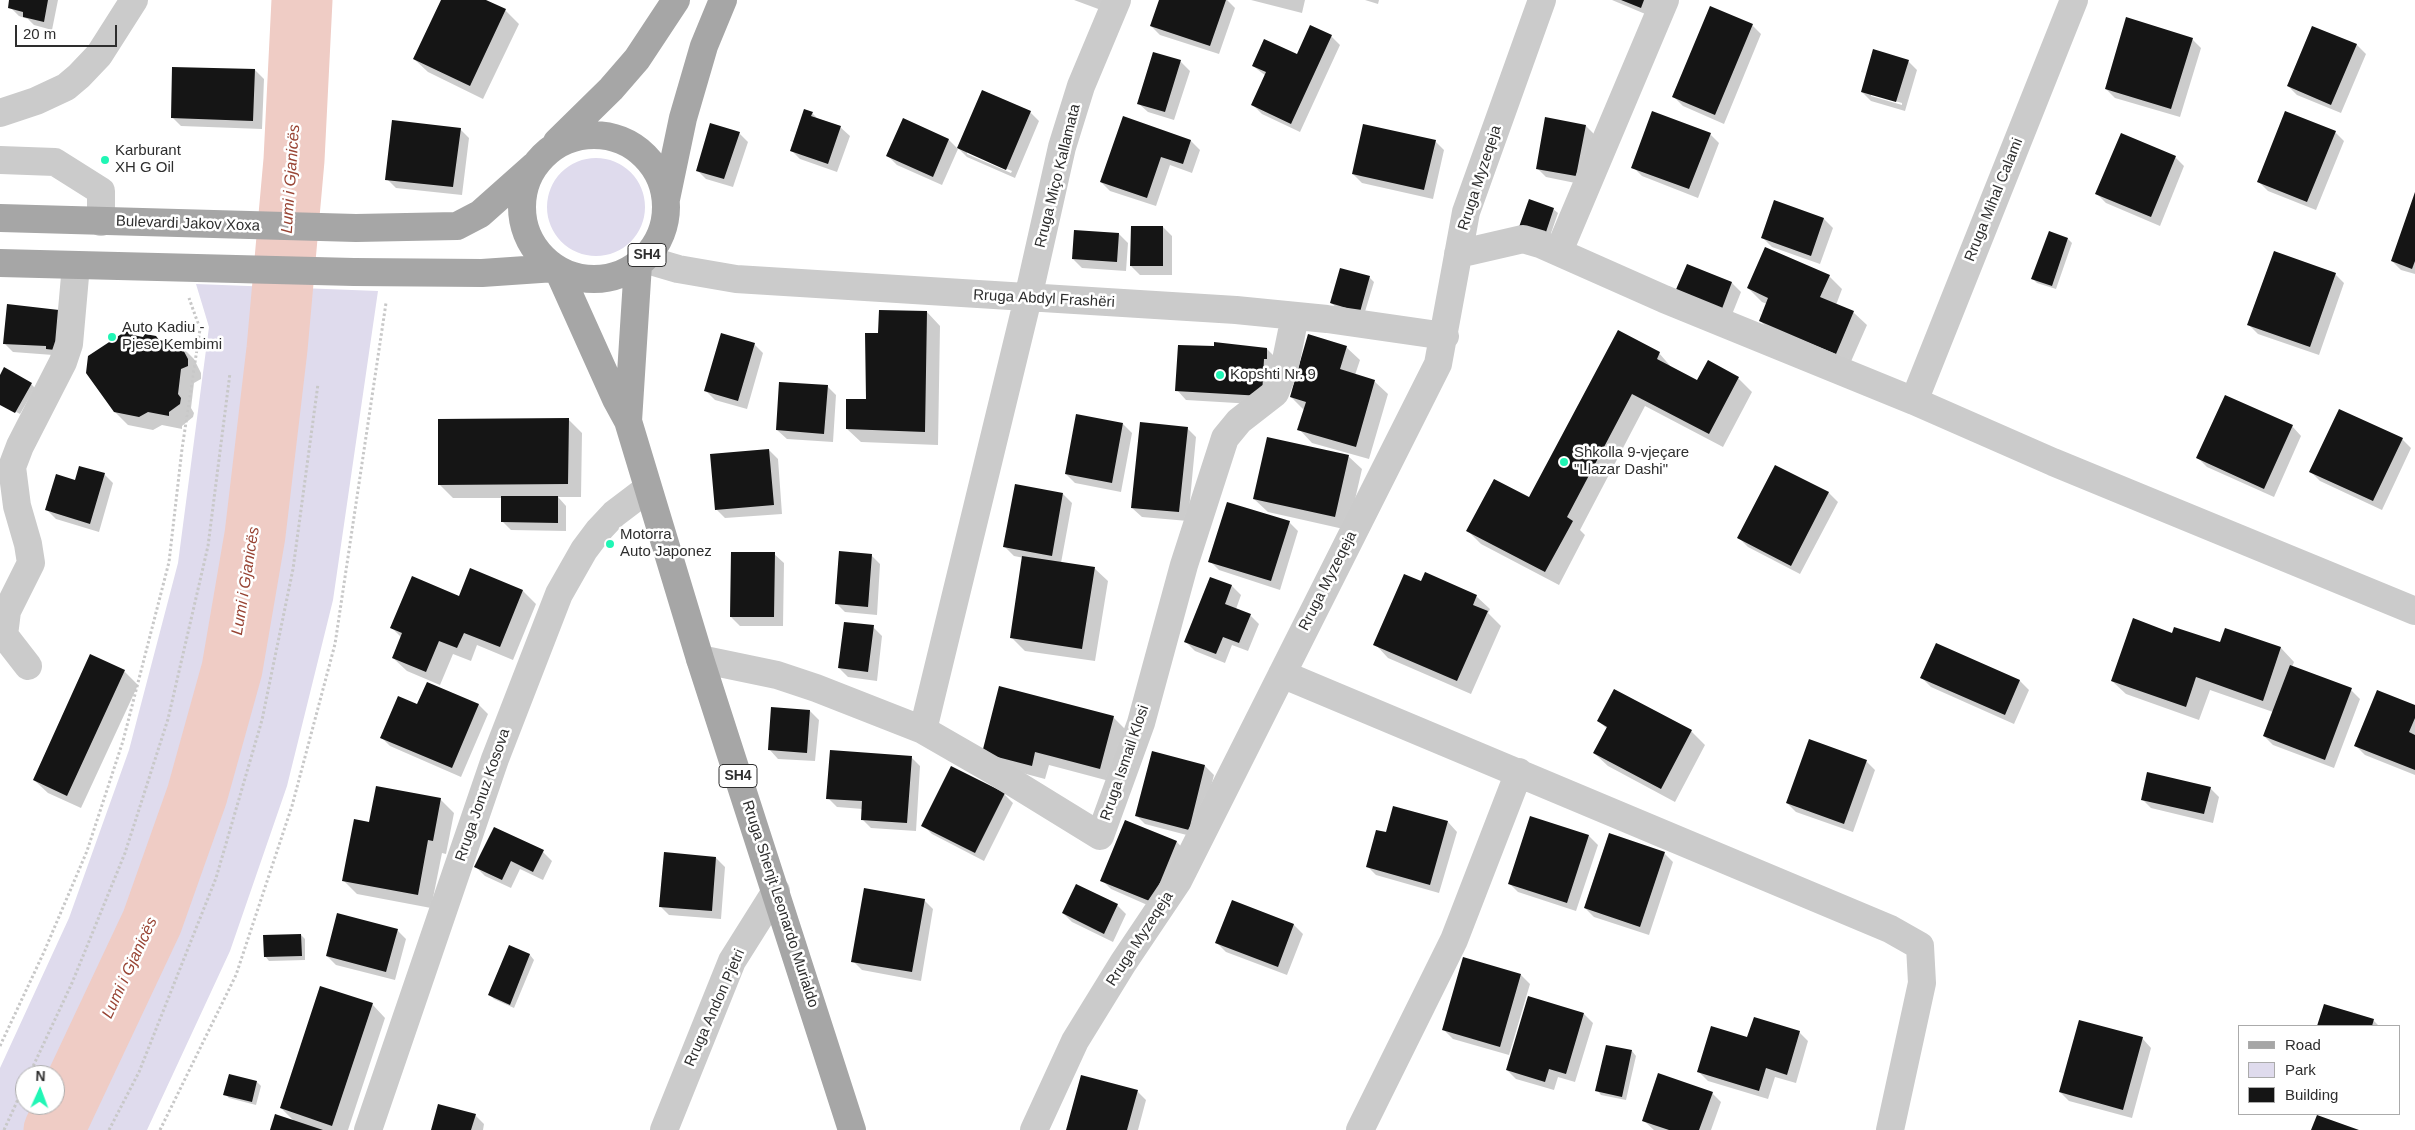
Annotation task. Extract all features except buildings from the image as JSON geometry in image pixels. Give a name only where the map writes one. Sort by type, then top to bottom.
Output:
[{"type":"main road","name":"SH4","points":[[676,0],[637,59],[611,89],[541,159],[523,190],[522,217],[530,242],[541,256],[557,269],[571,276],[598,279],[626,272],[641,262],[652,250],[661,232],[666,213],[666,201],[683,118],[704,46],[723,0]]},
{"type":"main road","name":"SH4","points":[[541,159],[562,142],[587,135],[621,140],[644,154],[655,167],[666,201]]},
{"type":"main road","name":"Bulevardi Jakov Xoxa","points":[[0,218],[227,226],[356,228],[457,226],[480,214],[541,159]]},
{"type":"main road","name":"Rruga Shenjt Leonardo Murialdo","points":[[628,421],[641,262]]},
{"type":"main road","points":[[0,263],[354,272],[482,273],[557,269]]},
{"type":"main road","name":"Rruga Shenjt Leonardo Murialdo","points":[[557,269],[616,399],[628,421],[647,489],[700,659],[852,1130]]},
{"type":"street","points":[[0,113],[36,101],[66,87],[99,55],[134,0]]},
{"type":"street","name":"Rruga Miço Kallamata","points":[[923,730],[1028,298],[1062,147],[1081,86],[1117,0]]},
{"type":"street","name":"Rruga Myzeqeja","points":[[1034,1130],[1075,1042],[1178,881],[1438,364],[1445,336],[1466,212],[1542,0]]},
{"type":"street","points":[[1559,251],[1665,0]]},
{"type":"street","name":"Rruga Mihal Calami","points":[[1914,401],[2074,0]]},
{"type":"street","points":[[0,160],[55,162],[101,191],[101,222]]},
{"type":"street","points":[[1458,254],[1523,239],[1559,251],[1664,298],[1914,401],[2053,462],[2415,611]]},
{"type":"street","name":"Rruga Abdyl Frashëri","points":[[641,262],[736,279],[1173,306],[1295,316],[1445,336]]},
{"type":"street","points":[[28,666],[4,635],[7,611],[31,563],[28,544],[17,506],[12,467],[20,446],[63,362],[69,344],[76,265]]},
{"type":"street","name":"Rruga Ismail Klosi","points":[[700,659],[777,675],[816,688],[923,730],[1100,836],[1140,723],[1184,565],[1225,438],[1239,421],[1275,393],[1284,370],[1295,316]]},
{"type":"street","name":"Rruga Jonuz Kosova","points":[[368,1130],[495,759],[560,594],[584,550],[599,530],[614,514],[647,489]]},
{"type":"street","points":[[1282,674],[1890,929],[1920,946],[1922,982],[1890,1130]]},
{"type":"street","points":[[1360,1130],[1454,940],[1519,772]]},
{"type":"street","name":"Rruga Andon Pjetri","points":[[664,1130],[732,961],[776,892]]},
{"type":"path","points":[[0,1046],[44,952],[87,851],[123,741],[169,562],[182,449],[200,329],[177,267]]},
{"type":"path","points":[[160,1130],[236,975],[292,806],[335,644],[391,272]]},
{"type":"path","points":[[34,1065],[72,983],[125,853],[168,719],[208,546],[230,373]]},
{"type":"path","points":[[109,1130],[138,1072],[216,878],[262,720],[293,570],[318,384]]},
{"type":"path","points":[[4,1130],[15,1106]]},
{"type":"green space","points":[[596,158],[615,162],[631,172],[641,188],[645,207],[641,226],[631,242],[615,252],[596,256],[577,252],[561,242],[551,226],[547,207],[551,188],[561,172],[577,162]]},
{"type":"green space","points":[[196,284],[378,291],[333,600],[287,786],[230,951],[147,1130],[0,1130],[0,1068],[69,918],[129,750],[178,563],[209,327]]},
{"type":"waterway","name":"Lumi i Gjanicës","points":[[54,1130],[152,922],[197,795],[232,669],[255,535],[277,349],[294,160],[302,0]]},
{"type":"place","name":"Karburant XH G Oil","points":[[105,160]]},
{"type":"place","name":"Auto Kadiu - Pjese Kembimi","points":[[112,337]]},
{"type":"place","name":"Kopshti Nr. 9","points":[[1220,375]]},
{"type":"place","name":"Shkolla 9-vjeçare \"Llazar Dashi\"","points":[[1564,462]]},
{"type":"place","name":"Motorra Auto Japonez","points":[[610,544]]}]
